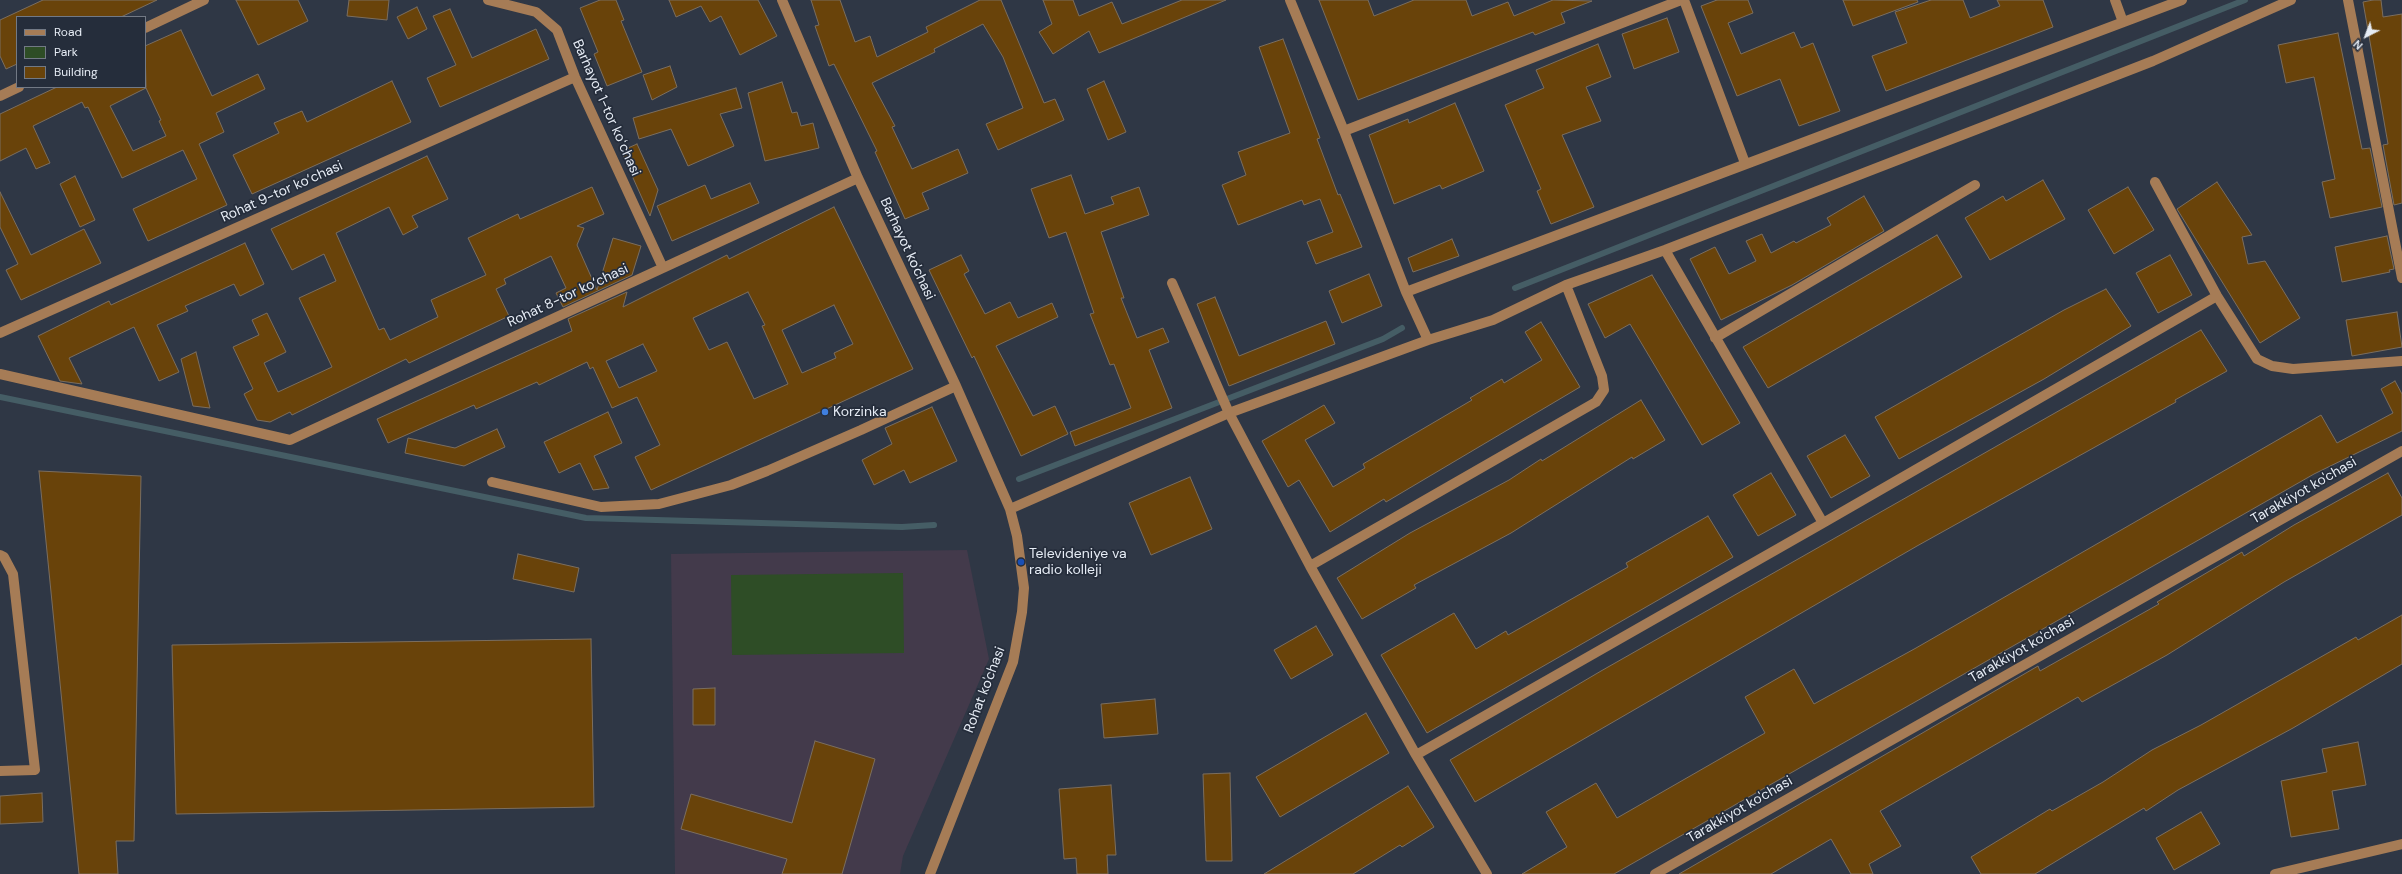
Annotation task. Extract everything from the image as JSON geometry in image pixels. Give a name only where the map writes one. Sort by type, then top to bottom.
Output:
[{"type":"street","points":[[146,28],[204,0]]},
{"type":"street","name":"Barhayot 1-tor koʻchasi","points":[[488,0],[536,12],[557,30],[575,77],[662,268]]},
{"type":"street","name":"Barhayot ko'chasi","points":[[782,0],[858,178],[956,386],[1010,509]]},
{"type":"street","points":[[1290,0],[1344,131],[1406,292],[1428,340]]},
{"type":"street","points":[[1344,131],[1683,0],[1744,164]]},
{"type":"street","points":[[2115,0],[2124,22]]},
{"type":"street","points":[[1406,292],[2182,0]]},
{"type":"street","points":[[1010,509],[1228,413],[1428,340],[1493,320],[1566,286],[1665,250],[2153,61],[2291,0]]},
{"type":"street","points":[[2348,0],[2402,278]]},
{"type":"street","name":"Rohat 9-tor ko‘chasi","points":[[0,333],[575,77]]},
{"type":"street","points":[[0,96],[17,88]]},
{"type":"street","name":"Rohat 8-tor ko‘chasi","points":[[0,374],[290,440],[858,178]]},
{"type":"street","points":[[2155,182],[2217,296],[2257,359],[2272,366],[2293,369],[2402,361]]},
{"type":"street","points":[[1715,338],[1975,185]]},
{"type":"street","points":[[1665,250],[1823,523]]},
{"type":"street","points":[[1172,282],[1228,413],[1310,566],[1416,754],[1487,874]]},
{"type":"street","points":[[1310,566],[1596,402],[1604,390],[1602,376],[1566,286]]},
{"type":"street","points":[[1416,754],[1823,523],[2217,296]]},
{"type":"street","points":[[492,482],[601,507],[659,504],[731,485],[760,474],[862,430],[956,386]]},
{"type":"street","name":"Tarakkiyot ko'chasi","points":[[1655,874],[2402,451]]},
{"type":"street","name":"Rohat ko'chasi","points":[[930,874],[1013,662],[1016,650],[1024,588],[1017,536],[1010,509]]},
{"type":"street","points":[[0,555],[4,557],[13,574],[35,770],[0,771]]},
{"type":"street","points":[[2275,874],[2402,844]]},
{"type":"shaded area","points":[[967,550],[989,659],[903,856],[900,874],[675,874],[671,554]]},
{"type":"green space","points":[[903,573],[904,653],[732,655],[731,575]]},
{"type":"building","points":[[43,0],[157,0],[123,16],[16,16],[16,64],[6,69],[0,56],[0,20]]},
{"type":"building","points":[[236,0],[298,0],[308,21],[258,45]]},
{"type":"building","points":[[349,0],[389,0],[387,20],[347,16]]},
{"type":"building","points":[[600,0],[616,0],[624,20],[621,21],[642,72],[607,86],[594,54],[598,52],[580,8]]},
{"type":"building","points":[[669,0],[758,0],[777,36],[740,55],[721,16],[710,22],[701,6],[676,17]]},
{"type":"building","points":[[811,0],[840,0],[855,42],[870,36],[877,57],[928,32],[926,27],[980,0],[1001,0],[1044,103],[1055,99],[1064,120],[998,150],[986,124],[1023,108],[1003,57],[983,24],[934,49],[935,52],[872,83],[895,126],[892,127],[912,169],[958,149],[968,173],[922,193],[929,209],[905,219],[875,152],[877,151],[834,64],[829,66],[815,26],[819,25]]},
{"type":"building","points":[[1043,0],[1073,0],[1079,16],[1112,2],[1122,24],[1182,0],[1226,0],[1099,53],[1089,31],[1053,54],[1039,32],[1052,24]]},
{"type":"building","points":[[1319,0],[1368,0],[1374,16],[1414,0],[1466,0],[1472,16],[1508,2],[1514,16],[1553,0],[1592,1],[1561,13],[1565,23],[1535,35],[1533,32],[1358,100]]},
{"type":"building","points":[[1717,0],[1748,0],[1753,13],[1728,23],[1741,54],[1794,32],[1801,48],[1813,43],[1840,111],[1799,126],[1780,79],[1737,96],[1701,6]]},
{"type":"building","points":[[1843,0],[1917,0],[1918,2],[1853,26]]},
{"type":"building","points":[[1931,0],[1963,0],[1970,18],[2000,6],[1997,0],[2043,0],[2053,27],[1886,91],[1872,56],[1907,43],[1895,12]]},
{"type":"building","points":[[2381,0],[2383,17],[2402,14],[2402,203],[2394,205],[2383,145],[2388,144],[2363,2]]},
{"type":"building","points":[[417,7],[427,29],[408,39],[397,17]]},
{"type":"building","points":[[450,9],[472,58],[536,29],[549,59],[440,107],[427,78],[456,65],[433,16]]},
{"type":"building","points":[[1667,18],[1679,52],[1634,69],[1622,34]]},
{"type":"building","points":[[181,30],[212,96],[258,74],[265,89],[216,113],[224,132],[199,144],[227,205],[148,241],[133,209],[197,179],[183,150],[122,178],[88,107],[85,108],[82,102],[33,126],[50,163],[36,169],[26,148],[0,161],[0,114],[55,88],[146,88],[146,46]],"holes":[[[146,88],[161,120],[159,121],[166,136],[133,151],[110,106]]]},
{"type":"building","points":[[2338,33],[2362,149],[2370,148],[2382,207],[2330,218],[2322,182],[2335,179],[2314,77],[2286,83],[2278,45]]},
{"type":"building","points":[[1283,39],[1320,138],[1317,139],[1338,195],[1340,194],[1362,247],[1316,264],[1307,242],[1333,232],[1320,199],[1304,205],[1302,200],[1238,225],[1222,185],[1246,175],[1238,152],[1290,133],[1259,47]]},
{"type":"building","points":[[1598,44],[1611,77],[1586,87],[1601,121],[1562,135],[1594,207],[1551,224],[1537,191],[1541,189],[1505,105],[1544,88],[1536,70]]},
{"type":"building","points":[[670,66],[677,87],[652,100],[643,75]]},
{"type":"building","points":[[392,81],[411,122],[252,194],[233,155],[279,133],[274,123],[302,111],[307,122]]},
{"type":"building","points":[[1104,81],[1126,132],[1108,140],[1087,89]]},
{"type":"building","points":[[782,82],[792,113],[797,112],[801,126],[813,123],[819,148],[765,161],[748,93]]},
{"type":"building","points":[[736,88],[742,108],[720,114],[734,146],[688,166],[671,129],[639,139],[633,118]]},
{"type":"building","points":[[1455,103],[1484,171],[1442,189],[1440,185],[1394,204],[1369,135],[1408,119],[1409,123]]},
{"type":"building","points":[[637,144],[658,190],[650,216],[621,151]]},
{"type":"building","points":[[427,156],[448,199],[412,216],[418,227],[403,235],[389,207],[336,233],[379,330],[384,328],[390,340],[438,317],[431,300],[486,275],[468,238],[518,214],[520,219],[592,187],[604,214],[577,226],[584,228],[577,245],[597,290],[613,238],[641,246],[632,275],[563,307],[556,293],[566,288],[551,256],[504,279],[506,284],[496,289],[509,316],[409,363],[406,359],[292,415],[290,412],[270,422],[257,420],[244,394],[253,389],[233,347],[259,335],[252,320],[267,313],[286,352],[264,363],[278,392],[332,367],[299,298],[336,281],[324,254],[292,270],[271,229]]},
{"type":"building","points":[[1071,175],[1085,214],[1114,204],[1111,197],[1139,187],[1149,215],[1101,232],[1124,298],[1121,298],[1137,338],[1163,328],[1169,342],[1149,350],[1172,408],[1075,446],[1070,432],[1131,408],[1114,364],[1110,365],[1090,314],[1094,313],[1066,232],[1049,238],[1031,189]]},
{"type":"building","points":[[75,176],[95,220],[80,227],[60,184]]},
{"type":"building","points":[[2043,180],[2065,219],[1990,260],[1965,218],[2003,196],[2006,201]]},
{"type":"building","points":[[2217,182],[2252,235],[2242,237],[2248,264],[2265,261],[2300,318],[2260,343],[2177,209]]},
{"type":"building","points":[[750,183],[759,203],[672,241],[657,206],[705,185],[711,199]]},
{"type":"building","points":[[2128,187],[2154,230],[2114,254],[2088,210]]},
{"type":"building","points":[[0,192],[31,255],[84,229],[101,263],[21,300],[6,270],[18,264],[0,227]]},
{"type":"building","points":[[1864,196],[1884,231],[1792,285],[1721,320],[1690,259],[1715,247],[1729,274],[1756,261],[1746,241],[1762,234],[1771,253],[1794,241],[1796,243],[1831,225],[1827,218]]},
{"type":"building","points":[[834,207],[913,369],[651,490],[635,457],[660,445],[637,397],[612,408],[593,367],[590,369],[587,362],[539,385],[537,382],[476,409],[474,405],[388,443],[377,419],[572,331],[568,319],[627,292],[623,307],[727,255],[729,259]],"holes":[[[748,292],[765,325],[762,326],[788,384],[754,399],[727,342],[709,350],[693,318]],[[834,305],[853,344],[834,353],[836,358],[802,373],[782,330]],[[643,344],[657,371],[619,388],[606,361]]]},
{"type":"building","points":[[1937,235],[1962,277],[1768,388],[1743,347]]},
{"type":"building","points":[[2387,236],[2394,269],[2389,270],[2390,272],[2342,282],[2335,247]]},
{"type":"building","points":[[1452,239],[1459,256],[1413,272],[1408,258]]},
{"type":"building","points":[[245,243],[264,284],[240,296],[234,284],[185,306],[188,311],[157,325],[179,372],[159,381],[134,327],[69,358],[82,384],[60,381],[38,336],[109,301],[111,305]]},
{"type":"building","points":[[961,255],[969,271],[964,274],[985,314],[1010,302],[1018,318],[1052,303],[1058,317],[996,346],[1033,416],[1055,406],[1068,434],[1021,456],[974,356],[972,358],[929,270]]},
{"type":"building","points":[[2170,255],[2192,295],[2158,313],[2136,273]]},
{"type":"building","points":[[1369,274],[1382,306],[1342,323],[1329,291]]},
{"type":"building","points":[[1652,275],[1740,423],[1702,445],[1630,324],[1605,338],[1588,304]]},
{"type":"building","points":[[2106,289],[2131,326],[2044,379],[1899,459],[1875,417],[2064,310]]},
{"type":"building","points":[[1215,297],[1239,356],[1326,321],[1335,344],[1229,386],[1197,304]]},
{"type":"building","points":[[2397,312],[2402,347],[2352,356],[2346,320]]},
{"type":"building","points":[[1541,322],[1580,387],[1386,502],[1384,499],[1330,532],[1299,480],[1288,487],[1262,441],[1324,405],[1335,423],[1305,440],[1333,487],[1365,468],[1363,464],[1472,400],[1470,398],[1502,379],[1504,383],[1542,360],[1525,332]]},
{"type":"building","points":[[2201,330],[2227,371],[2175,400],[2176,402],[1917,546],[1475,802],[1450,760],[1601,671]]},
{"type":"building","points":[[196,352],[210,408],[193,406],[181,359]]},
{"type":"building","points":[[2395,381],[2402,394],[2402,431],[2314,474],[1614,874],[1522,874],[1567,847],[1546,812],[1596,783],[1617,818],[1765,733],[1745,697],[1794,669],[1814,704],[1916,648],[2321,415],[2337,443],[2393,413],[2381,389]]},
{"type":"building","points":[[1641,400],[1665,440],[1633,459],[1632,457],[1511,533],[1414,585],[1416,588],[1362,619],[1337,578],[1410,533],[1509,480],[1541,459],[1542,461]]},
{"type":"building","points":[[932,407],[957,461],[910,483],[904,470],[874,485],[862,460],[892,444],[885,428]]},
{"type":"building","points":[[608,412],[622,443],[594,456],[609,488],[593,490],[580,463],[559,473],[544,442]]},
{"type":"building","points":[[497,429],[505,447],[464,466],[405,453],[408,438],[455,448]]},
{"type":"building","points":[[1845,435],[1870,476],[1831,498],[1807,456]]},
{"type":"building","points":[[39,471],[141,476],[134,841],[116,841],[118,874],[79,874]]},
{"type":"building","points":[[1771,473],[1796,515],[1758,536],[1733,495]]},
{"type":"building","points":[[2388,473],[2402,498],[2402,515],[2284,582],[2167,655],[2082,702],[2078,697],[1880,811],[1901,846],[1869,864],[1873,874],[1851,874],[1831,839],[1771,874],[1679,874],[2038,666],[2040,671],[2159,604],[2157,602],[2242,552],[2244,556],[2294,525]]},
{"type":"building","points":[[1190,477],[1212,529],[1151,555],[1129,503]]},
{"type":"building","points":[[1708,516],[1733,557],[1427,733],[1381,655],[1454,613],[1476,649],[1506,631],[1508,635],[1628,567],[1626,563]]},
{"type":"building","points":[[518,554],[579,568],[574,592],[513,579]]},
{"type":"building","points":[[2402,615],[2402,664],[2293,728],[2178,790],[2146,811],[2144,808],[2035,874],[1981,874],[1971,857],[2050,809],[2052,811],[2103,782],[2152,750],[2201,725],[2356,637],[2358,640]]},
{"type":"building","points":[[1316,626],[1333,655],[1291,679],[1274,650]]},
{"type":"building","points":[[591,639],[594,807],[176,814],[172,645]]},
{"type":"building","points":[[715,688],[715,725],[693,725],[693,689]]},
{"type":"building","points":[[1155,699],[1158,734],[1104,738],[1101,704]]},
{"type":"building","points":[[1366,713],[1389,753],[1280,817],[1256,777]]},
{"type":"building","points":[[815,741],[875,759],[842,874],[782,874],[787,859],[681,829],[691,794],[792,823]]},
{"type":"building","points":[[2358,742],[2366,785],[2332,791],[2339,829],[2291,837],[2281,781],[2327,772],[2322,749]]},
{"type":"building","points":[[1230,773],[1232,861],[1206,861],[1203,774]]},
{"type":"building","points":[[1111,785],[1116,855],[1107,855],[1108,874],[1077,874],[1076,858],[1064,859],[1059,789]]},
{"type":"building","points":[[1408,786],[1434,827],[1402,847],[1400,845],[1353,874],[1264,874]]},
{"type":"building","points":[[42,793],[43,822],[0,824],[0,796]]},
{"type":"building","points":[[2201,812],[2220,844],[2174,870],[2156,838]]},
{"type":"waterway","points":[[1515,288],[2245,0]]},
{"type":"waterway","points":[[1019,479],[1383,339],[1402,328]]},
{"type":"waterway","points":[[0,397],[586,518],[902,527],[934,525]]},
{"type":"place","name":"Korzinka","points":[[825,412]]},
{"type":"place","name":"Televideniye va radio kolleji","points":[[1021,562]]}]
